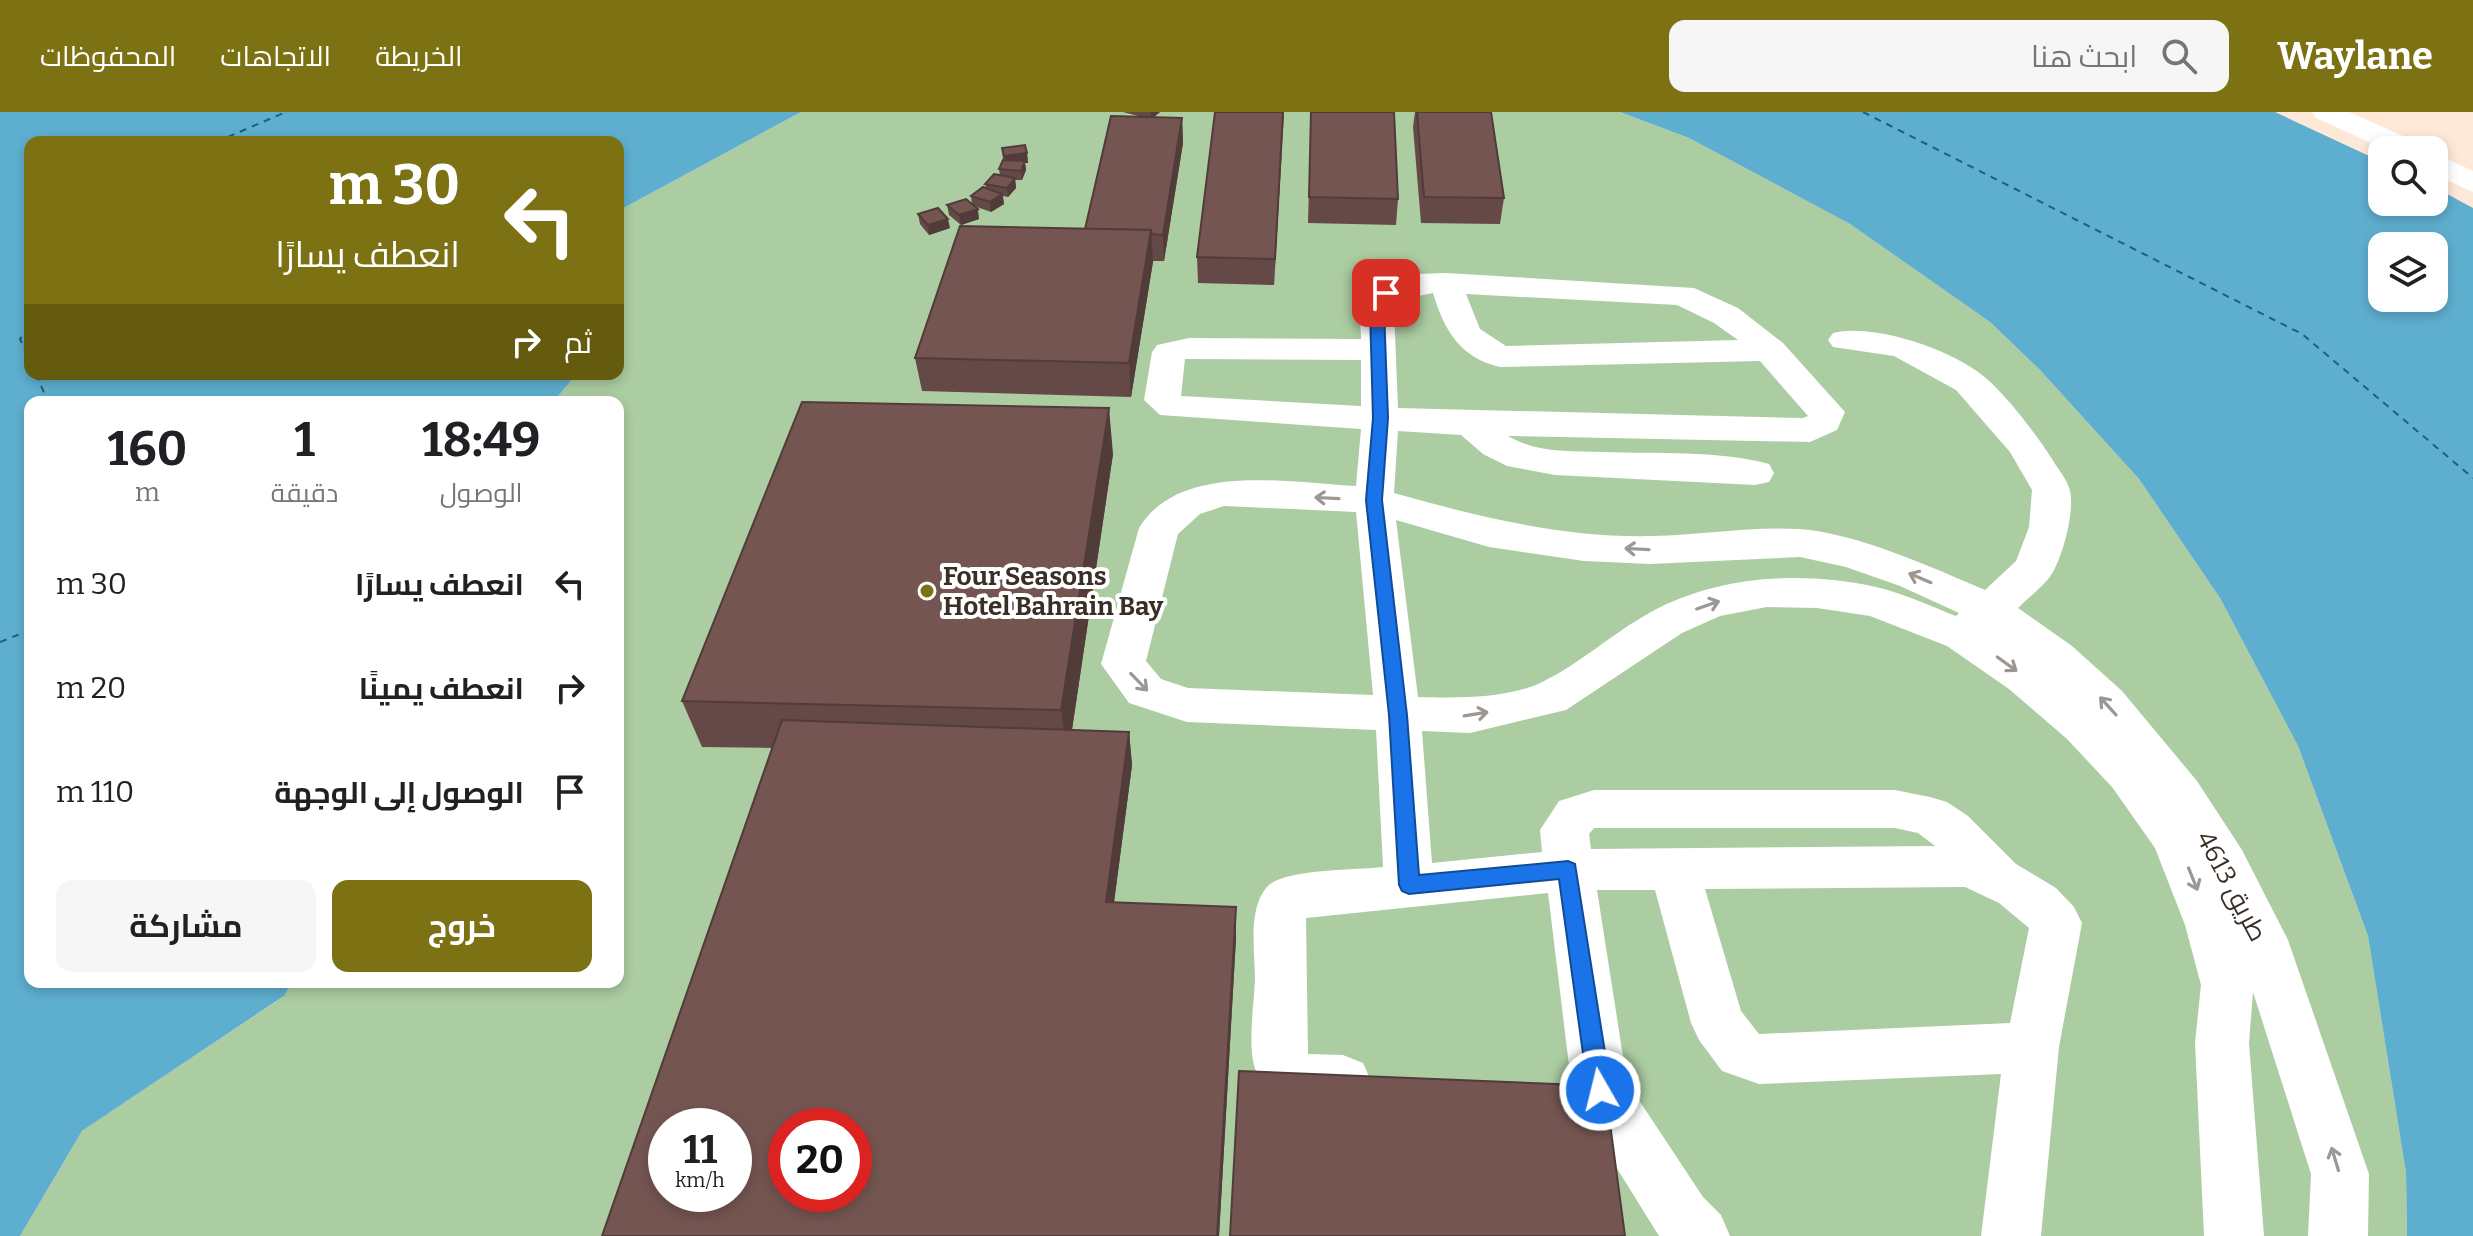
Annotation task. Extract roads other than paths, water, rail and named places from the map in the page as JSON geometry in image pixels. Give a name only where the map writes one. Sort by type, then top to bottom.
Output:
[{"type":"street","points":[[2326,112],[2380,136]]},
{"type":"street","points":[[2448,170],[2473,183]]},
{"type":"street","points":[[1379,350],[1189,348],[1169,352],[1162,400],[1173,407],[1380,418],[1471,424],[1810,430],[1824,422],[1827,412],[1771,350],[1737,321],[1712,305],[1682,295],[1446,283],[1417,284],[1386,293],[1377,310],[1379,350],[1380,418],[1374,500],[1398,715],[1409,885]]},
{"type":"street","points":[[1446,283],[1463,334],[1480,349],[1500,357],[1771,350]]},
{"type":"street","points":[[1845,340],[1902,347],[1969,382],[2025,446],[2051,490],[2049,527],[2034,568],[1976,622]]},
{"type":"street","points":[[1471,424],[1496,446],[1520,457],[1555,463],[1755,473]]},
{"type":"street","points":[[1976,622],[1817,593],[1767,592],[1711,603],[1667,622],[1550,698],[1470,716],[1187,705],[1145,691],[1123,664],[1159,528],[1186,505],[1221,493],[1374,500],[1489,533],[1584,547],[1650,550],[1800,543],[1854,555],[1915,576],[1976,622],[2025,677],[2083,727],[2129,774],[2176,839],[2211,925],[2227,985],[2222,1043],[2234,1236]]},
{"type":"street","name":"طريق 4613","points":[[1976,622],[2057,657],[2106,703],[2180,794],[2225,865],[2262,940],[2340,1174],[2338,1236]]},
{"type":"street","points":[[1700,1236],[1576,1089],[1564,830],[1576,815],[1594,809],[1895,809],[1930,816],[1951,830],[1999,877]]},
{"type":"street","points":[[1394,1083],[1299,1080],[1287,1075],[1281,1063],[1281,908],[1289,898],[1568,870],[1967,866],[1999,877],[2022,890],[2046,909],[2056,923],[2032,1047],[2011,1236]]},
{"type":"street","points":[[1674,868],[1718,1023],[1741,1053],[1759,1059],[2032,1047]]},
{"type":"water","points":[[0,112],[801,112],[624,208],[624,136],[24,136],[24,380],[572,380],[558,396],[24,396],[24,988],[289,988],[284,996],[82,1131],[20,1236],[0,1236]]},
{"type":"water","points":[[1620,112],[2275,112],[2368,155],[2368,216],[2448,216],[2448,195],[2473,208],[2473,1236],[2407,1236],[2406,1173],[2368,936],[2298,746],[2220,598],[2139,479],[2040,370],[1990,322],[1850,224],[1689,138]]},
{"type":"place","name":"Four Seasons Hotel Bahrain Bay","points":[[927,591]]}]
